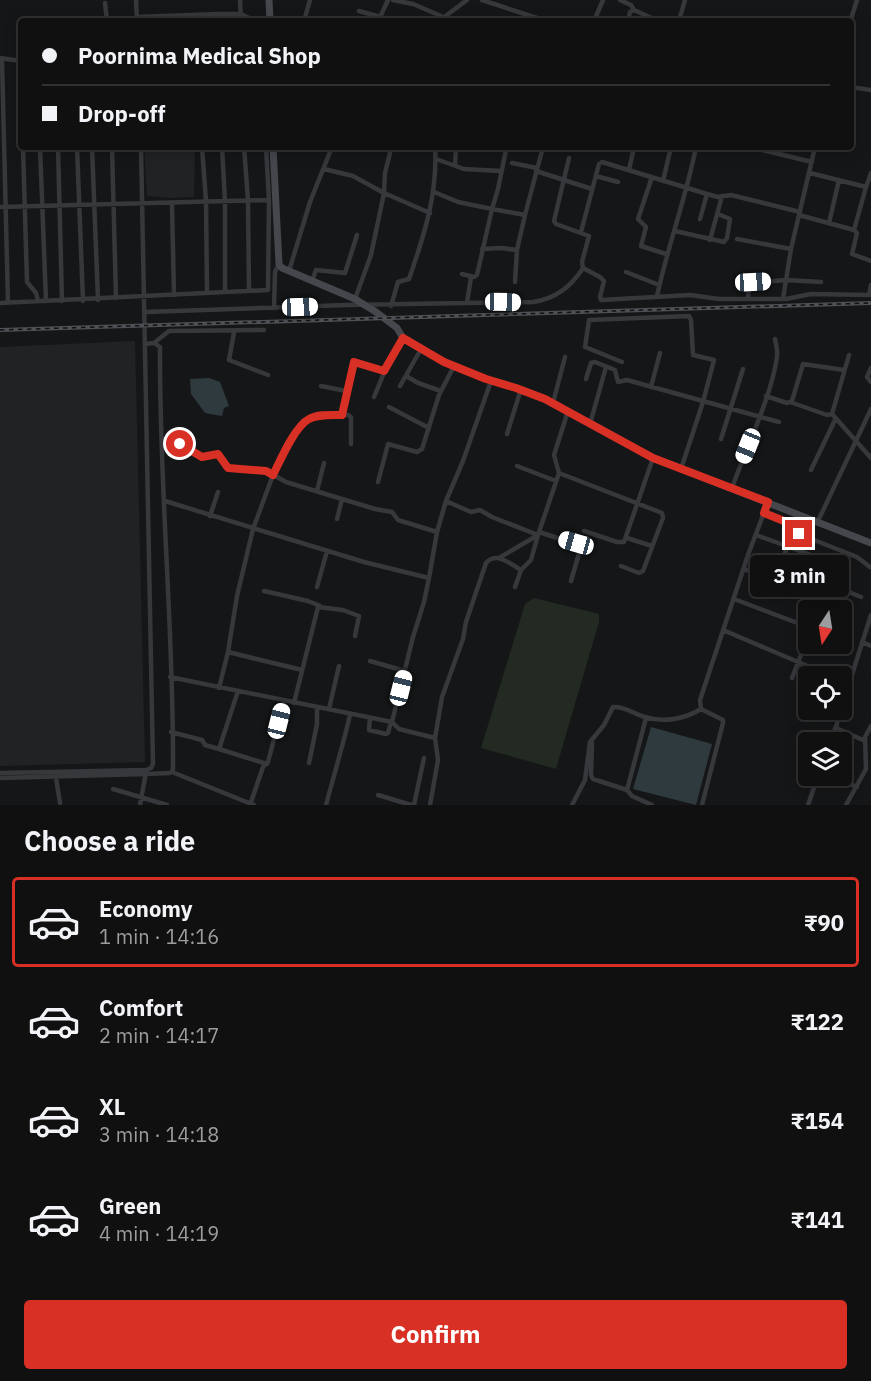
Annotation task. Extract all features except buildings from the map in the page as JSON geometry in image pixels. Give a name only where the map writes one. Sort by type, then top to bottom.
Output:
[{"type":"street","points":[[136,0],[137,18]]},
{"type":"street","points":[[240,0],[241,18]]},
{"type":"street","points":[[269,0],[270,18]]},
{"type":"street","points":[[305,18],[310,0]]},
{"type":"street","points":[[382,18],[388,0]]},
{"type":"street","points":[[393,0],[413,4],[441,18]]},
{"type":"street","points":[[444,18],[467,0]]},
{"type":"street","points":[[482,0],[537,18]]},
{"type":"street","points":[[595,18],[603,0]]},
{"type":"street","points":[[620,0],[651,18]]},
{"type":"street","points":[[680,18],[685,0]]},
{"type":"street","points":[[851,18],[857,0]]},
{"type":"street","points":[[105,3],[107,18]]},
{"type":"street","points":[[629,18],[630,12],[634,10]]},
{"type":"street","points":[[359,11],[379,18]]},
{"type":"street","points":[[183,18],[200,14],[241,14],[249,18]]},
{"type":"street","points":[[9,303],[2,207],[1,59],[18,61]]},
{"type":"street","points":[[854,88],[871,90]]},
{"type":"street","points":[[23,150],[27,282],[36,293],[38,301]]},
{"type":"street","points":[[40,150],[46,301]]},
{"type":"street","points":[[58,150],[62,302]]},
{"type":"street","points":[[77,150],[82,301]]},
{"type":"street","points":[[92,150],[98,300]]},
{"type":"street","points":[[112,150],[116,298]]},
{"type":"street","points":[[0,778],[56,778],[146,772],[153,764],[141,150]]},
{"type":"street","points":[[202,150],[206,201],[207,293]]},
{"type":"street","points":[[222,150],[225,201],[225,292]]},
{"type":"street","points":[[244,150],[248,200],[249,291]]},
{"type":"street","points":[[0,303],[62,302],[268,290],[269,200],[266,150]]},
{"type":"street","points":[[273,150],[279,264],[275,272],[274,308]]},
{"type":"street","points":[[289,271],[310,202],[331,150]]},
{"type":"street","points":[[391,306],[398,282],[409,279],[430,213],[434,192],[435,150]]},
{"type":"street","points":[[455,166],[456,150]]},
{"type":"street","points":[[462,274],[471,277],[477,275],[506,150]]},
{"type":"street","points":[[515,282],[517,250],[542,150]]},
{"type":"street","points":[[629,170],[633,150]]},
{"type":"street","points":[[663,181],[669,150]]},
{"type":"street","points":[[657,296],[666,254],[688,188],[695,150]]},
{"type":"street","points":[[762,150],[812,162]]},
{"type":"street","points":[[783,299],[791,249],[814,150]]},
{"type":"street","points":[[355,299],[371,255],[390,153]]},
{"type":"street","points":[[145,312],[546,300],[577,279],[583,268],[582,262],[590,238],[588,234],[554,223],[569,158]]},
{"type":"street","points":[[436,159],[480,171],[501,171]]},
{"type":"street","points":[[581,232],[599,164],[602,162],[707,194],[731,195],[854,230]]},
{"type":"street","points":[[512,164],[592,189]]},
{"type":"street","points":[[324,169],[353,176],[384,193],[430,213]]},
{"type":"street","points":[[810,173],[866,187]]},
{"type":"street","points":[[871,173],[854,230],[857,233],[852,254],[871,261]]},
{"type":"street","points":[[596,176],[618,182]]},
{"type":"street","points":[[652,177],[638,219],[646,227],[641,246],[666,254]]},
{"type":"street","points":[[829,223],[839,180]]},
{"type":"street","points":[[434,192],[458,202],[525,215]]},
{"type":"street","points":[[700,219],[707,194]]},
{"type":"street","points":[[710,240],[722,196]]},
{"type":"street","points":[[2,207],[269,200]]},
{"type":"street","points":[[172,204],[174,295]]},
{"type":"street","points":[[675,231],[721,242],[727,238],[730,219],[718,214]]},
{"type":"street","points":[[311,281],[316,270],[345,273],[357,235]]},
{"type":"street","points":[[737,239],[791,249]]},
{"type":"street","points":[[482,249],[517,250]]},
{"type":"street","points":[[279,264],[289,271],[355,299],[397,328],[403,338],[454,366],[491,381],[521,389],[553,403],[653,458],[871,543]]},
{"type":"street","points":[[583,268],[604,281],[601,300],[690,295],[715,299],[783,299],[811,294],[870,295],[871,285]]},
{"type":"street","points":[[626,272],[659,285]]},
{"type":"street","points":[[467,303],[471,277]]},
{"type":"street","points":[[747,299],[749,283],[786,280],[820,282]]},
{"type":"street","points":[[622,362],[585,347],[589,320],[689,316],[692,353],[714,360],[681,469]]},
{"type":"street","points":[[145,344],[154,343],[169,331],[264,330]]},
{"type":"street","points":[[234,332],[229,360],[268,375]]},
{"type":"street","points":[[374,397],[384,371],[403,338]]},
{"type":"street","points":[[732,488],[760,417],[778,356],[775,339]]},
{"type":"street","points":[[154,343],[160,347],[172,772]]},
{"type":"street","points":[[400,386],[421,349]]},
{"type":"street","points":[[651,387],[660,353]]},
{"type":"street","points":[[811,470],[834,417],[849,355]]},
{"type":"street","points":[[553,403],[565,357]]},
{"type":"street","points":[[342,415],[354,362],[384,371]]},
{"type":"street","points":[[586,379],[593,362],[615,370],[618,382],[627,380],[779,422]]},
{"type":"street","points":[[790,402],[793,399],[803,364],[844,370]]},
{"type":"street","points":[[378,482],[388,444],[414,452],[420,451],[441,391],[454,366]]},
{"type":"street","points":[[590,424],[606,367]]},
{"type":"street","points":[[721,439],[742,369]]},
{"type":"street","points":[[871,369],[867,377],[871,382]]},
{"type":"street","points":[[406,376],[441,391]]},
{"type":"street","points":[[370,718],[369,730],[386,734],[424,602],[437,532],[446,501],[463,461],[491,381]]},
{"type":"street","points":[[321,386],[346,391]]},
{"type":"street","points":[[507,434],[521,389]]},
{"type":"street","points":[[766,396],[834,417],[871,458]]},
{"type":"street","points":[[388,407],[429,428]]},
{"type":"street","points":[[818,521],[871,409]]},
{"type":"street","points":[[515,587],[521,570],[530,563],[559,473],[554,455],[568,411]]},
{"type":"street","points":[[219,688],[228,652],[234,607],[253,530],[273,475],[289,443],[306,420],[326,415],[348,415],[351,417],[351,444]]},
{"type":"street","points":[[162,440],[180,444],[202,457],[218,454],[228,468],[266,471],[286,482],[392,512],[398,520],[437,532]]},
{"type":"street","points":[[584,531],[617,542],[624,542],[653,458]]},
{"type":"street","points":[[317,491],[324,464]]},
{"type":"street","points":[[517,466],[556,481]]},
{"type":"street","points":[[559,473],[638,503],[663,516],[641,573],[621,566]]},
{"type":"street","points":[[210,516],[219,492]]},
{"type":"street","points":[[337,519],[342,499]]},
{"type":"street","points":[[165,501],[253,530],[429,578]]},
{"type":"street","points":[[446,501],[471,512],[480,510],[492,517],[538,534],[579,545],[580,550],[571,581]]},
{"type":"street","points":[[701,709],[700,700],[768,502]]},
{"type":"street","points":[[764,513],[789,523],[799,534],[857,557],[870,567]]},
{"type":"street","points":[[430,805],[438,760],[435,738],[442,697],[464,639],[476,591],[487,561],[499,558],[538,534]]},
{"type":"street","points":[[756,535],[830,562],[834,566],[821,600]]},
{"type":"street","points":[[627,538],[652,546]]},
{"type":"street","points":[[787,547],[783,559],[784,565],[861,597]]},
{"type":"street","points":[[317,587],[327,551]]},
{"type":"street","points":[[499,558],[521,570]]},
{"type":"street","points":[[744,569],[822,596]]},
{"type":"street","points":[[264,591],[359,616],[355,636]]},
{"type":"street","points":[[734,599],[798,623]]},
{"type":"street","points":[[294,703],[320,606]]},
{"type":"street","points":[[852,673],[871,615]]},
{"type":"street","points":[[723,630],[809,666]]},
{"type":"street","points":[[865,633],[871,636]]},
{"type":"street","points":[[862,642],[871,646]]},
{"type":"street","points":[[228,652],[302,670]]},
{"type":"street","points":[[792,678],[801,654]]},
{"type":"street","points":[[370,662],[405,671]]},
{"type":"street","points":[[329,709],[339,666]]},
{"type":"street","points":[[170,677],[391,722],[399,729],[435,738]]},
{"type":"street","points":[[219,749],[238,692]]},
{"type":"street","points":[[0,773],[172,772],[251,804],[263,767],[267,764],[284,701]]},
{"type":"street","points":[[572,805],[585,780],[587,755],[592,740],[604,725],[613,707],[635,712],[646,718],[673,720],[689,717],[701,709]]},
{"type":"street","points":[[309,763],[317,708]]},
{"type":"street","points":[[701,709],[723,720],[702,805]]},
{"type":"street","points":[[326,805],[350,714]]},
{"type":"street","points":[[627,790],[646,718]]},
{"type":"street","points":[[834,732],[838,720]]},
{"type":"street","points":[[836,726],[865,741]]},
{"type":"street","points":[[846,805],[869,770],[865,741],[871,726]]},
{"type":"street","points":[[171,732],[202,740],[205,745],[267,764]]},
{"type":"street","points":[[592,740],[591,775],[593,779],[627,790],[633,796],[652,805]]},
{"type":"street","points":[[378,795],[412,805],[424,758]]},
{"type":"street","points":[[140,805],[146,772]]},
{"type":"street","points":[[56,778],[60,803]]},
{"type":"street","points":[[852,785],[857,787]]},
{"type":"street","points":[[808,805],[815,786]]},
{"type":"street","points":[[113,789],[167,805]]},
{"type":"shaded area","points":[[144,150],[195,150],[194,197],[147,196]]},
{"type":"shaded area","points":[[135,341],[145,762],[0,766],[0,347]]},
{"type":"shaded area","points":[[209,378],[220,382],[229,406],[224,408],[222,416],[205,413],[191,394],[190,379]]},
{"type":"shaded area","points":[[534,598],[599,614],[599,622],[556,769],[481,748],[525,604]]},
{"type":"shaded area","points":[[651,727],[712,744],[696,805],[633,789]]},
{"type":"railway","points":[[0,330],[871,303]]},
{"type":"route","points":[[180,444],[202,457],[218,454],[228,468],[266,471],[273,475],[289,443],[306,420],[326,415],[342,415],[349,375],[354,362],[384,371],[403,338],[444,362],[545,399],[653,458],[768,502],[764,513],[789,523],[799,534]]}]
